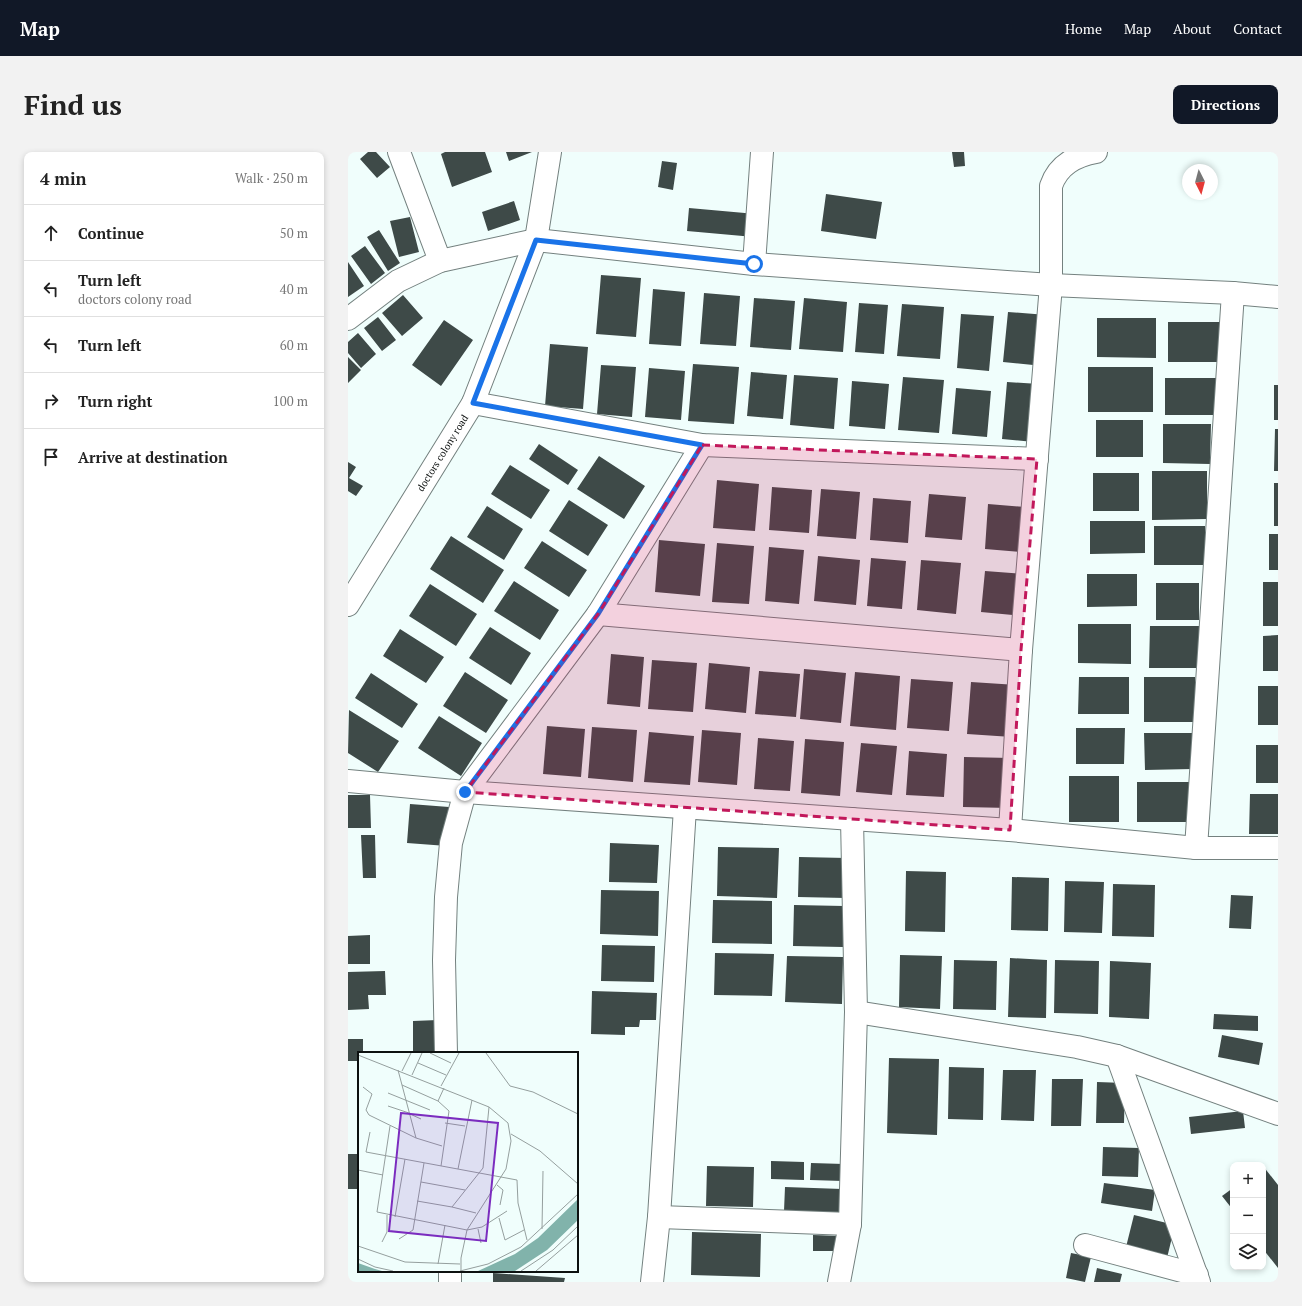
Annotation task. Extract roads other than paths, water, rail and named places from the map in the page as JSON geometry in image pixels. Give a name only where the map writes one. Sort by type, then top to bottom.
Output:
[{"type":"street","points":[[399,152],[440,261]]},
{"type":"street","name":"doctors colony road","points":[[348,605],[473,403],[536,240],[550,152]]},
{"type":"street","points":[[754,264],[762,152]]},
{"type":"street","points":[[1010,830],[1021,650],[1038,459],[1051,285],[1051,186],[1055,174],[1067,162],[1096,152]]},
{"type":"street","points":[[348,319],[398,281],[440,261],[536,240],[754,264],[1051,285],[1233,293],[1278,297]]},
{"type":"street","points":[[1196,848],[1233,293]]},
{"type":"street","points":[[473,403],[702,445],[1038,459]]},
{"type":"street","points":[[446,1052],[444,960],[446,897],[451,843],[465,792],[598,614],[702,445]]},
{"type":"street","points":[[598,614],[1021,650]]},
{"type":"street","points":[[348,782],[685,808],[1010,830],[1196,848],[1278,848]]},
{"type":"street","points":[[652,1282],[659,1218],[685,808]]},
{"type":"street","points":[[839,1282],[850,1224],[856,1012],[852,819]]},
{"type":"street","points":[[856,1012],[1077,1047],[1117,1056],[1278,1114]]},
{"type":"street","points":[[1117,1056],[1198,1278]]},
{"type":"street","points":[[659,1218],[850,1224]]},
{"type":"street","points":[[1085,1245],[1198,1278]]}]
